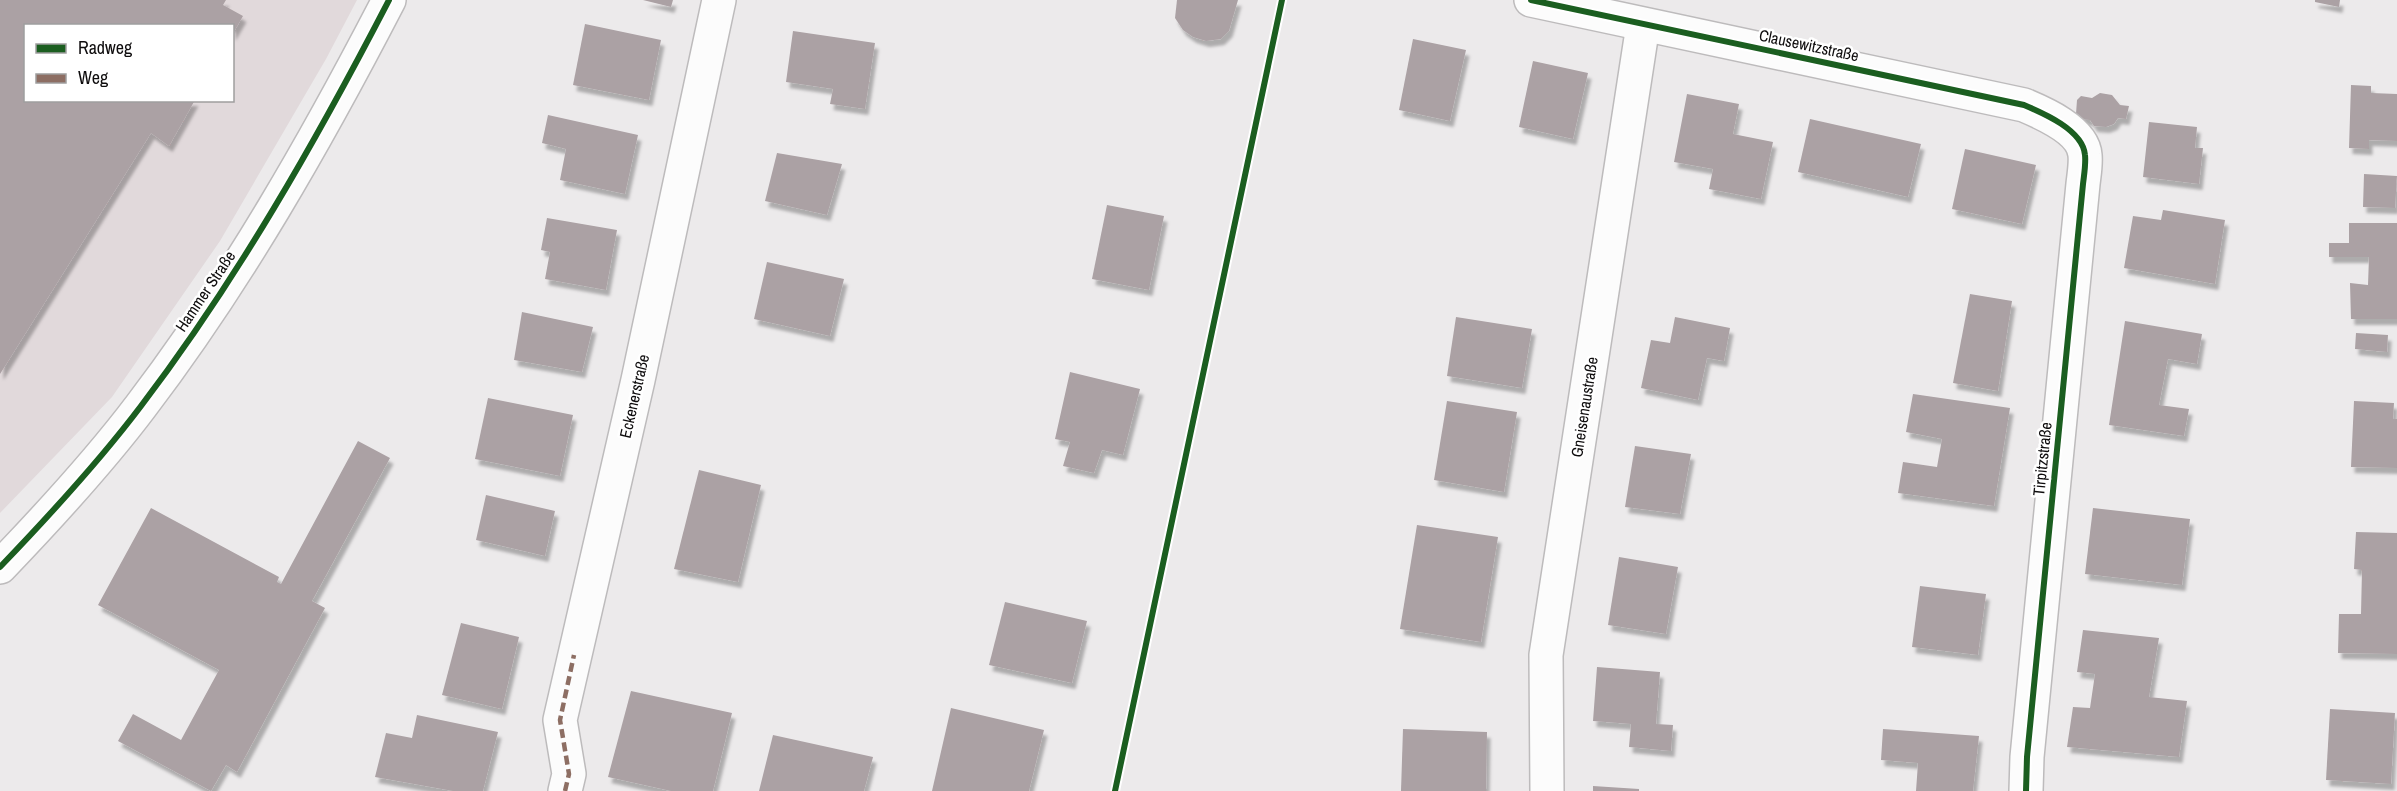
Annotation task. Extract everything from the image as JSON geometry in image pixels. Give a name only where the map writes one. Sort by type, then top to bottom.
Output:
[{"type":"street","name":"Hammer Straße","points":[[0,567],[113,441],[207,314],[294,174],[346,83],[389,0]]},
{"type":"street","name":"Eckenerstraße","points":[[565,791],[569,774],[560,720],[638,380],[719,0]]},
{"type":"street","name":"Clausewitzstraße","points":[[1541,1],[1643,25],[2024,105],[2051,117],[2074,134]]},
{"type":"street","name":"Gneisenaustraße","points":[[1547,791],[1546,655],[1643,25]]},
{"type":"street","name":"Tirpitzstraße","points":[[2026,791],[2028,746],[2083,184],[2085,152],[2074,134]]},
{"type":"shaded area","points":[[0,0],[357,0],[326,59],[220,241],[112,397],[0,513]]},
{"type":"building","points":[[0,0],[226,0],[223,5],[243,16],[234,32],[234,24],[24,24],[24,102],[194,102],[169,146],[151,133],[0,374]]},
{"type":"building","points":[[643,0],[673,0],[671,7]]},
{"type":"building","points":[[1177,0],[1238,0],[1229,31],[1221,39],[1206,41],[1193,37],[1183,30],[1175,18]]},
{"type":"building","points":[[2315,0],[2340,0],[2339,7],[2315,2]]},
{"type":"building","points":[[585,24],[661,40],[649,100],[573,85]]},
{"type":"building","points":[[793,31],[875,43],[865,109],[830,104],[833,89],[786,82]]},
{"type":"building","points":[[1413,39],[1466,50],[1450,121],[1399,110]]},
{"type":"building","points":[[1533,61],[1588,73],[1573,139],[1519,127]]},
{"type":"building","points":[[2351,85],[2371,86],[2371,93],[2397,94],[2397,141],[2369,140],[2369,149],[2349,148]]},
{"type":"building","points":[[2100,93],[2112,95],[2120,105],[2129,106],[2126,119],[2118,118],[2114,124],[2106,127],[2094,126],[2090,120],[2079,119],[2076,114],[2077,100],[2081,96],[2092,98]]},
{"type":"building","points":[[1687,94],[1739,104],[1733,134],[1773,142],[1761,199],[1709,189],[1713,169],[1674,162]]},
{"type":"building","points":[[548,115],[638,135],[625,194],[560,180],[566,149],[542,143]]},
{"type":"building","points":[[1810,119],[1921,144],[1908,197],[1798,172]]},
{"type":"building","points":[[2149,122],[2197,127],[2195,148],[2203,148],[2199,184],[2143,177]]},
{"type":"building","points":[[1965,149],[2036,165],[2022,224],[1952,209]]},
{"type":"building","points":[[777,153],[842,164],[827,215],[765,201]]},
{"type":"building","points":[[2364,174],[2397,176],[2395,208],[2363,207]]},
{"type":"building","points":[[1107,205],[1164,216],[1149,290],[1092,279]]},
{"type":"building","points":[[2163,210],[2225,220],[2215,284],[2124,268],[2133,216],[2161,220]]},
{"type":"building","points":[[547,218],[617,230],[606,290],[545,279],[550,252],[541,250]]},
{"type":"building","points":[[2349,223],[2397,223],[2397,319],[2351,319],[2350,283],[2368,285],[2369,257],[2329,257],[2329,243],[2349,243]]},
{"type":"building","points":[[767,262],[844,279],[830,336],[754,319]]},
{"type":"building","points":[[1970,294],[2012,301],[1998,391],[1953,383]]},
{"type":"building","points":[[522,312],[593,327],[582,372],[514,360]]},
{"type":"building","points":[[1456,317],[1532,329],[1522,388],[1447,376]]},
{"type":"building","points":[[1675,317],[1730,328],[1724,361],[1707,358],[1698,400],[1641,388],[1651,340],[1670,343]]},
{"type":"building","points":[[2125,321],[2202,334],[2197,364],[2168,359],[2159,405],[2189,409],[2184,436],[2109,425]]},
{"type":"building","points":[[2356,333],[2388,335],[2387,352],[2355,349]]},
{"type":"building","points":[[1070,372],[1140,389],[1123,455],[1102,450],[1094,473],[1063,466],[1070,442],[1055,439]]},
{"type":"building","points":[[1913,394],[2010,408],[1994,506],[1898,493],[1903,462],[1937,467],[1942,439],[1906,432]]},
{"type":"building","points":[[488,398],[573,415],[560,476],[475,459]]},
{"type":"building","points":[[1447,401],[1517,412],[1504,492],[1434,480]]},
{"type":"building","points":[[2354,401],[2394,403],[2393,419],[2397,419],[2397,468],[2351,467]]},
{"type":"building","points":[[358,441],[390,458],[312,601],[325,608],[237,772],[226,765],[211,791],[118,741],[133,714],[181,740],[219,670],[98,605],[151,508],[279,577],[277,582],[281,584]]},
{"type":"building","points":[[1635,446],[1691,454],[1680,514],[1625,507]]},
{"type":"building","points":[[699,470],[761,485],[738,582],[674,569]]},
{"type":"building","points":[[486,495],[555,511],[545,556],[476,540]]},
{"type":"building","points":[[2093,508],[2190,519],[2182,585],[2085,574]]},
{"type":"building","points":[[1417,525],[1498,537],[1481,642],[1400,629]]},
{"type":"building","points":[[2356,532],[2397,533],[2397,654],[2338,653],[2339,614],[2361,614],[2362,570],[2354,569]]},
{"type":"building","points":[[1619,557],[1678,567],[1666,634],[1608,625]]},
{"type":"building","points":[[1920,586],[1986,594],[1978,655],[1912,647]]},
{"type":"building","points":[[1005,602],[1087,621],[1072,683],[989,665]]},
{"type":"building","points":[[461,623],[519,637],[502,709],[442,695]]},
{"type":"building","points":[[2083,630],[2159,638],[2149,697],[2187,701],[2179,757],[2067,747],[2073,707],[2090,708],[2095,674],[2077,672]]},
{"type":"building","points":[[1597,667],[1660,672],[1656,724],[1673,725],[1671,751],[1629,747],[1631,724],[1593,721]]},
{"type":"building","points":[[631,691],[732,713],[713,791],[671,791],[608,777]]},
{"type":"building","points":[[951,708],[1044,730],[1029,791],[932,791]]},
{"type":"building","points":[[2330,709],[2395,713],[2391,784],[2326,780]]},
{"type":"building","points":[[417,715],[498,732],[483,791],[453,791],[375,777],[386,733],[412,738]]},
{"type":"building","points":[[1403,729],[1487,732],[1486,791],[1401,791]]},
{"type":"building","points":[[1883,729],[1979,736],[1973,791],[1916,791],[1918,763],[1881,760]]},
{"type":"building","points":[[773,735],[873,757],[864,791],[759,791]]},
{"type":"building","points":[[1593,786],[1639,789],[1639,791],[1593,791]]},
{"type":"marked path","points":[[565,791],[569,774],[560,720],[574,655]]},
{"type":"cycle path","points":[[0,567],[108,448],[210,309],[274,209],[389,0]]},
{"type":"cycle path","points":[[1115,791],[1282,0]]},
{"type":"cycle path","points":[[1531,0],[2024,105],[2070,130],[2083,146],[2085,169],[2027,757],[2026,791]]}]
